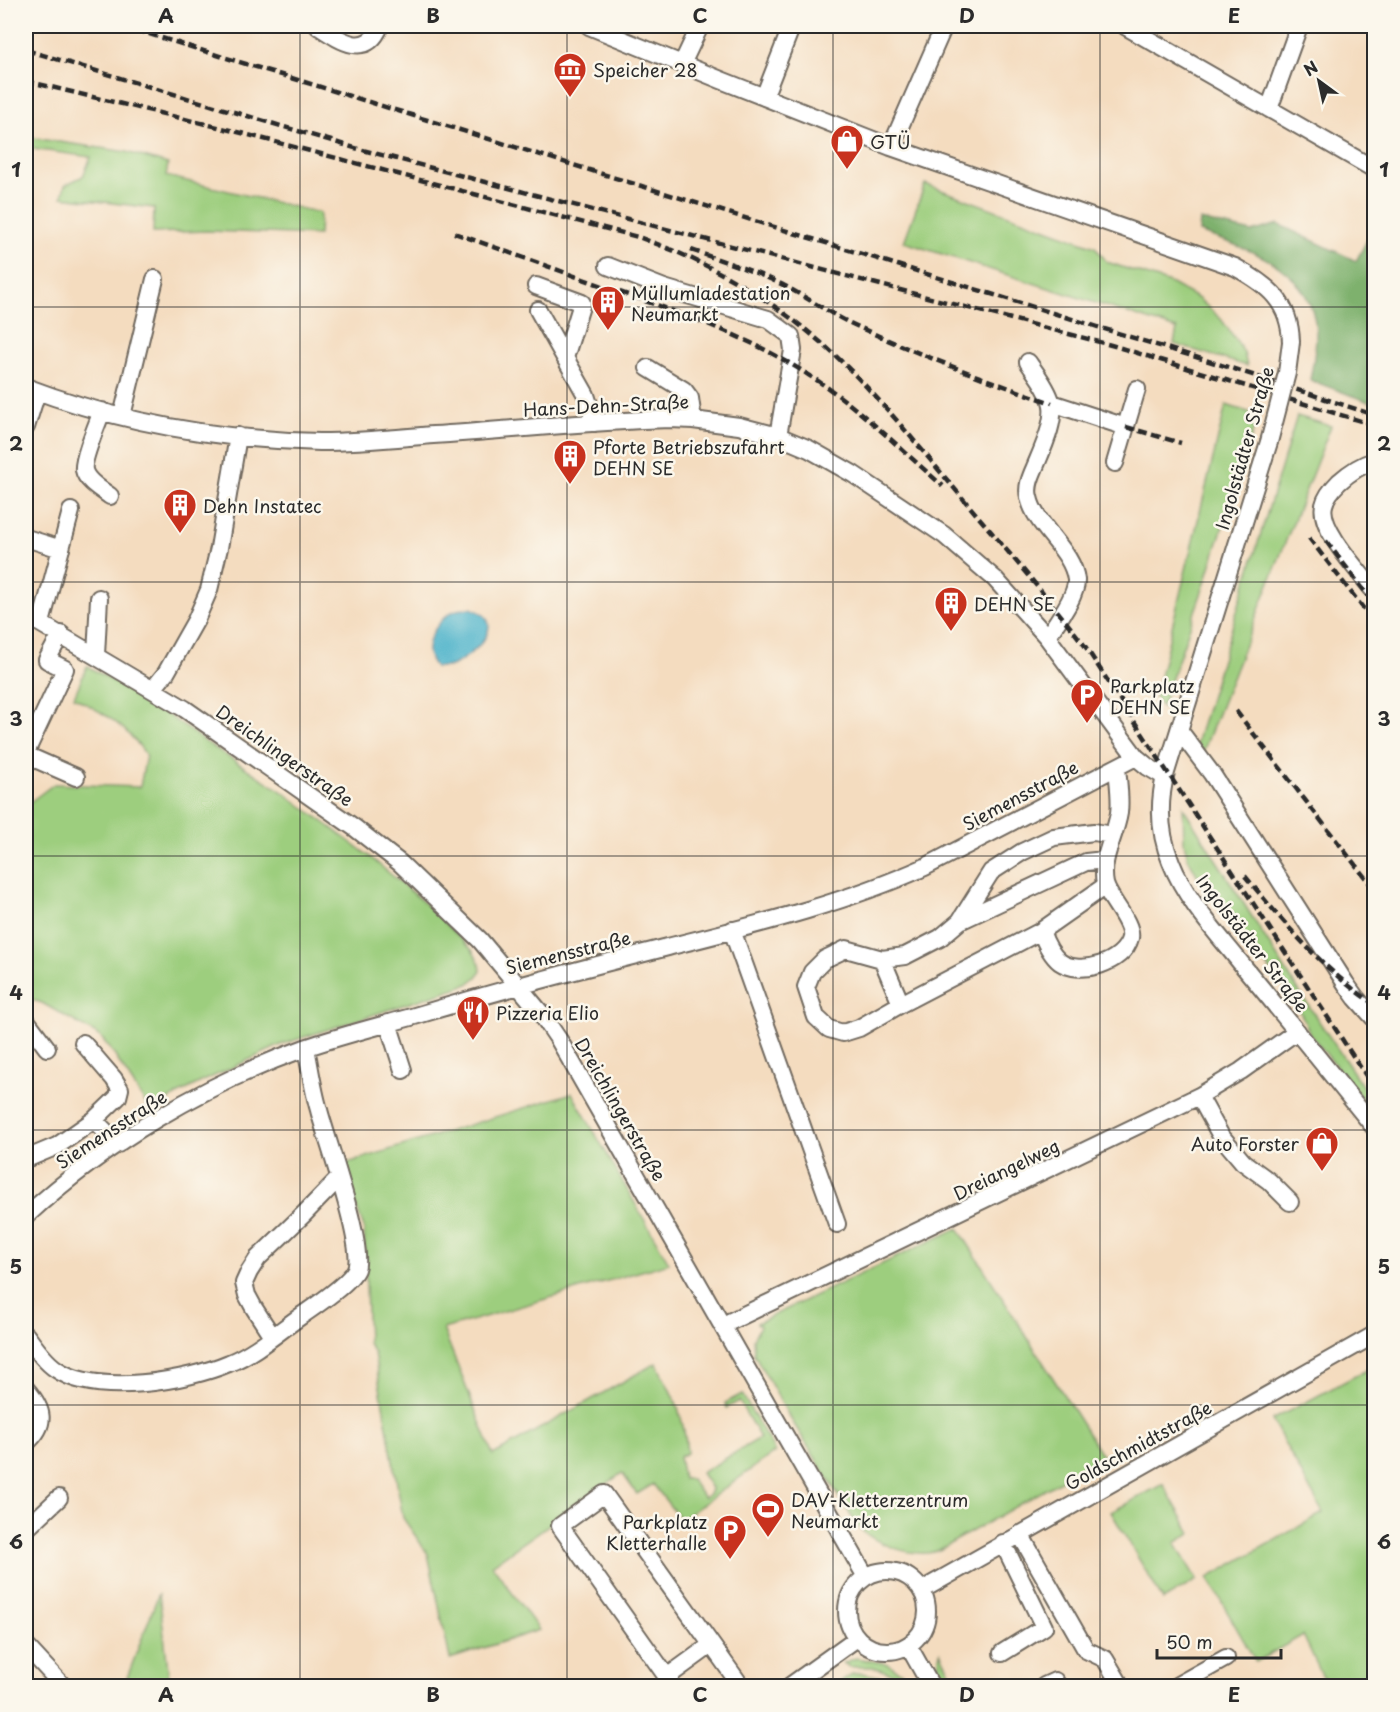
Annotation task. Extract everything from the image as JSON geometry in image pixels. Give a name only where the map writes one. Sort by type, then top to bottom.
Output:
[{"type":"street","points":[[318,26],[354,45],[370,40],[380,26]]},
{"type":"street","name":"Ingolstädter Straße","points":[[589,26],[891,147],[1235,267],[1253,277],[1278,298],[1289,319],[1291,342],[1287,373],[1269,442],[1165,777],[1161,817],[1165,844],[1176,874],[1210,923],[1374,1127]]},
{"type":"street","points":[[682,64],[699,26]]},
{"type":"street","points":[[764,97],[789,33],[789,26]]},
{"type":"street","points":[[891,147],[944,26]]},
{"type":"street","points":[[1125,26],[1374,169]]},
{"type":"street","points":[[1269,109],[1299,26]]},
{"type":"street","points":[[608,266],[664,288],[768,319],[791,336],[794,350],[778,436]]},
{"type":"street","points":[[122,416],[155,279]]},
{"type":"street","points":[[536,286],[582,303],[565,358]]},
{"type":"street","points":[[538,310],[586,395],[595,423]]},
{"type":"street","points":[[1028,362],[1052,403],[1052,419],[1029,481],[1028,496],[1034,511],[1065,555],[1076,581],[1074,591],[1047,637]]},
{"type":"street","points":[[648,368],[684,390],[690,398],[693,420]]},
{"type":"street","points":[[26,427],[31,389]]},
{"type":"street","name":"Hans-Dehn-Straße","points":[[31,389],[82,407],[170,427],[238,436],[321,442],[637,420],[693,420],[739,426],[778,436],[809,449],[846,470],[950,540],[995,579],[1047,637],[1136,757],[1165,777]]},
{"type":"street","points":[[1115,464],[1137,389]]},
{"type":"street","points":[[1052,403],[1126,427]]},
{"type":"street","points":[[102,411],[84,471],[93,483],[110,496]]},
{"type":"street","points":[[153,689],[196,620],[209,590],[219,548],[238,436]]},
{"type":"street","points":[[1374,461],[1362,464],[1346,476],[1330,490],[1323,505],[1325,521],[1335,539],[1374,591]]},
{"type":"street","points":[[41,623],[71,511]]},
{"type":"street","points":[[26,538],[61,549]]},
{"type":"street","points":[[96,655],[99,598]]},
{"type":"street","name":"Dreichlingerstraße","points":[[26,615],[185,708],[346,821],[400,863],[480,940],[518,984],[559,1040],[866,1576]]},
{"type":"street","points":[[61,634],[47,660],[65,669],[26,754],[76,777]]},
{"type":"street","points":[[1179,730],[1212,774],[1346,984],[1374,1018]]},
{"type":"street","name":"Siemensstraße","points":[[26,1216],[62,1185],[118,1144],[169,1112],[270,1062],[306,1047],[518,984],[835,902],[890,883],[1136,757]]},
{"type":"street","points":[[1041,931],[1048,947],[1061,962],[1081,969],[1101,966],[1121,953],[1130,938],[1129,928],[1106,886],[1104,860],[1119,812],[1117,767]]},
{"type":"street","points":[[960,921],[991,872],[1022,852],[1054,837],[1094,832],[1112,835]]},
{"type":"street","points":[[1104,860],[1086,862],[960,921],[940,938],[905,956],[882,959],[846,949],[825,959],[812,972],[806,987],[816,1017],[829,1029],[843,1034],[859,1028],[1041,931],[1106,886]]},
{"type":"street","points":[[732,930],[837,1224]]},
{"type":"street","points":[[882,959],[901,1004]]},
{"type":"street","points":[[26,1020],[47,1048]]},
{"type":"street","points":[[388,1023],[403,1070]]},
{"type":"street","name":"Dreiangelweg","points":[[723,1325],[1199,1096],[1241,1071],[1297,1032]]},
{"type":"street","points":[[26,1159],[57,1146],[94,1120],[118,1097],[120,1089],[114,1079],[83,1043]]},
{"type":"street","points":[[26,1335],[42,1356],[57,1370],[75,1379],[118,1385],[162,1381],[229,1363],[272,1336],[343,1284],[356,1269],[358,1257],[348,1207],[318,1108],[306,1047]]},
{"type":"street","points":[[1199,1096],[1221,1136],[1243,1162],[1269,1181],[1290,1202]]},
{"type":"street","points":[[94,1120],[118,1144]]},
{"type":"street","points":[[272,1336],[248,1295],[244,1283],[258,1258],[339,1178]]},
{"type":"street","name":"Goldschmidtstraße","points":[[922,1590],[1374,1335]]},
{"type":"street","points":[[26,1389],[40,1409],[42,1419],[33,1436],[26,1443]]},
{"type":"street","points":[[711,1645],[667,1677],[560,1526],[604,1494],[741,1686]]},
{"type":"street","points":[[26,1529],[58,1498]]},
{"type":"street","points":[[1020,1534],[1086,1650],[1105,1659],[1121,1686]]},
{"type":"street","points":[[1002,1653],[1044,1627],[1003,1543]]},
{"type":"street","points":[[890,1570],[914,1580],[922,1590],[927,1614],[924,1626],[918,1637],[908,1645],[895,1650],[881,1651],[868,1647],[850,1629],[847,1605],[850,1594],[866,1576],[890,1570]]},
{"type":"street","points":[[790,1686],[857,1638]]},
{"type":"street","points":[[908,1645],[931,1686]]},
{"type":"street","points":[[26,1646],[63,1686]]},
{"type":"street","points":[[1176,1686],[1226,1658]]},
{"type":"street","points":[[1044,1686],[1055,1681],[1058,1686]]},
{"type":"green space","points":[[26,137],[127,152],[168,164],[166,176],[320,213],[319,235],[207,231],[153,233],[154,208],[62,197],[65,185],[83,176],[91,157],[26,148]]},
{"type":"green space","points":[[925,184],[1095,247],[1107,262],[1170,283],[1199,299],[1221,319],[1244,353],[1247,366],[1174,344],[1177,329],[904,242]]},
{"type":"green space","points":[[1200,220],[1252,232],[1278,224],[1356,261],[1374,227],[1374,404],[1310,380],[1316,329],[1311,307],[1302,290],[1290,275],[1274,264],[1238,246],[1199,232]]},
{"type":"green space","points":[[1226,405],[1258,415],[1207,577],[1162,707],[1155,697]]},
{"type":"green space","points":[[1297,416],[1331,426],[1203,752],[1196,744]]},
{"type":"green space","points":[[87,666],[148,701],[207,743],[283,792],[369,856],[427,905],[472,950],[480,964],[481,971],[477,977],[468,984],[283,1044],[197,1084],[150,1110],[100,1036],[42,1003],[26,998],[26,805],[54,784],[140,787],[146,755],[123,728],[74,697]]},
{"type":"green space","points":[[1183,807],[1300,993],[1374,1103],[1374,1113],[1310,1034],[1296,1002],[1202,884],[1188,858],[1184,843]]},
{"type":"green space","points":[[572,1093],[669,1263],[443,1329],[493,1455],[656,1363],[681,1416],[687,1453],[679,1457],[683,1479],[691,1479],[704,1498],[710,1493],[711,1488],[701,1473],[760,1438],[739,1401],[727,1408],[725,1403],[742,1394],[775,1452],[681,1520],[653,1484],[637,1494],[622,1473],[492,1565],[539,1630],[450,1659],[428,1554],[403,1518],[374,1353],[368,1343],[364,1228],[341,1165]]},
{"type":"green space","points":[[958,1228],[1103,1457],[939,1550],[930,1553],[908,1552],[875,1539],[858,1527],[789,1416],[754,1354],[753,1339],[760,1326],[757,1323]]},
{"type":"green space","points":[[1374,1366],[1374,1686],[1327,1686],[1303,1635],[1256,1662],[1208,1578],[1323,1513],[1272,1420]]},
{"type":"green space","points":[[1163,1484],[1191,1533],[1175,1543],[1197,1580],[1163,1600],[1111,1512]]},
{"type":"green space","points":[[159,1593],[170,1686],[124,1686]]},
{"type":"green space","points":[[940,1652],[957,1686],[948,1686],[938,1665]]},
{"type":"green space","points":[[856,1658],[889,1664],[904,1675],[901,1677],[873,1667],[850,1667],[843,1663]]},
{"type":"green space","points":[[862,1673],[887,1678],[902,1686],[834,1686],[852,1674]]},
{"type":"water","points":[[471,608],[483,614],[488,622],[486,637],[474,650],[449,667],[435,667],[428,650],[433,632],[452,612]]},
{"type":"railway","points":[[123,26],[1231,368],[1374,415]]},
{"type":"railway","points":[[26,50],[355,148],[1111,345],[1374,425]]},
{"type":"railway","points":[[26,81],[222,128],[638,237],[713,269],[761,297],[805,329],[879,400],[1085,646],[1374,1088]]},
{"type":"railway","points":[[454,233],[679,313],[766,350],[843,399],[943,486]]},
{"type":"railway","points":[[691,250],[739,266],[774,281],[848,322],[898,344],[1052,403]]},
{"type":"railway","points":[[1126,427],[1181,443]]},
{"type":"railway","points":[[1309,538],[1374,622]]},
{"type":"railway","points":[[1326,541],[1374,603]]},
{"type":"railway","points":[[1236,711],[1374,889]]},
{"type":"railway","points":[[1245,876],[1321,961],[1355,991],[1374,1004]]},
{"type":"place","name":"Speicher 28","points":[[570,98]]},
{"type":"place","name":"GTÜ","points":[[847,170]]},
{"type":"place","name":"Müllumladestation Neumarkt","points":[[608,331]]},
{"type":"place","name":"Pforte Betriebszufahrt DEHN SE","points":[[570,485]]},
{"type":"place","name":"Dehn Instatec","points":[[180,534]]},
{"type":"place","name":"DEHN SE","points":[[951,632]]},
{"type":"place","name":"Parkplatz DEHN SE","points":[[1087,724]]},
{"type":"place","name":"Pizzeria Elio","points":[[473,1041]]},
{"type":"place","name":"Auto Forster","points":[[1322,1172]]},
{"type":"place","name":"DAV-Kletterzentrum Neumarkt","points":[[768,1538]]},
{"type":"place","name":"Parkplatz Kletterhalle","points":[[730,1560]]}]
